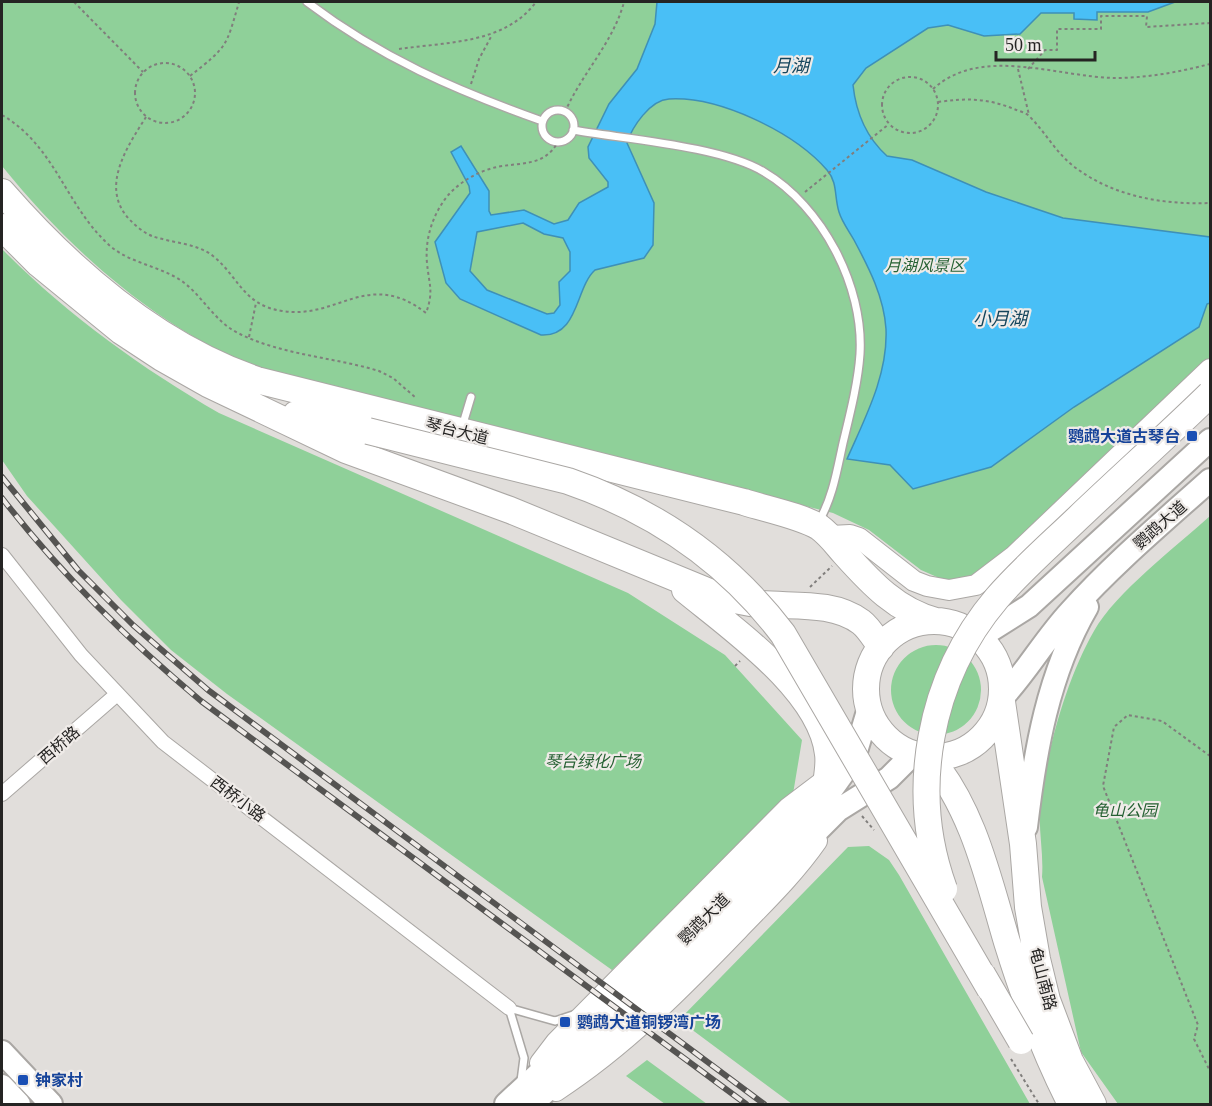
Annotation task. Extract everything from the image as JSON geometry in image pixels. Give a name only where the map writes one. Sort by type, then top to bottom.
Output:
[{"type":"highway","name":"琴台大道","points":[[2,192],[31,225],[82,275],[133,315],[217,365],[257,380],[744,502],[824,531],[875,585],[900,607],[915,616],[953,624],[968,630]]},
{"type":"highway","points":[[2,227],[48,272],[121,331],[162,358],[346,450],[510,510],[736,601],[810,607],[841,612],[860,621],[871,632],[881,648],[867,678],[869,708],[885,736],[921,755],[957,794],[996,903],[1026,999],[1071,1104]]},
{"type":"highway","points":[[990,989],[956,919],[937,870],[928,832],[925,790],[928,755],[946,686],[964,647],[996,599],[1210,393]]},
{"type":"highway","points":[[241,399],[568,481],[597,491],[647,515],[718,563],[760,603],[789,643],[1021,1041],[1071,1104]]},
{"type":"highway","points":[[661,571],[739,632],[768,659],[810,710],[823,733],[829,754],[829,797]]},
{"type":"highway","points":[[879,649],[894,634],[914,624],[936,621]]},
{"type":"highway","name":"龟山南路","points":[[968,630],[984,643],[995,659],[1002,678],[1002,698],[1023,844],[1028,907],[1042,980],[1070,1061],[1093,1104]]},
{"type":"highway","points":[[921,755],[949,756],[969,748],[991,727],[1002,698]]},
{"type":"main road","points":[[824,531],[859,538],[915,581],[927,586],[949,590],[976,585],[1014,556],[1210,369]]},
{"type":"main road","name":"鹦鹉大道","points":[[968,630],[991,630],[1008,621],[1051,588],[1210,440]]},
{"type":"main road","name":"鹦鹉大道","points":[[1110,569],[1210,480]]},
{"type":"main road","points":[[1002,698],[1023,676],[1068,614],[1110,569]]},
{"type":"main road","points":[[1023,844],[1032,776],[1044,718],[1059,664],[1075,627],[1110,569]]},
{"type":"main road","name":"鹦鹉大道","points":[[521,1100],[829,797],[854,758],[869,708]]},
{"type":"main road","name":"鹦鹉大道","points":[[829,797],[889,778],[921,755]]},
{"type":"main road","points":[[521,1100],[556,1042],[788,808],[829,797]]},
{"type":"main road","points":[[521,1100],[600,1062],[709,960],[799,866],[829,797]]},
{"type":"main road","points":[[2,1052],[51,1104]]},
{"type":"main road","points":[[2,1086],[19,1104]]},
{"type":"street","name":"西桥小路","points":[[2,555],[116,695],[163,742],[509,1008]]},
{"type":"street","name":"西桥路","points":[[2,794],[116,695]]},
{"type":"lane","points":[[307,2],[382,52],[469,94],[542,121]]},
{"type":"lane","points":[[554,111],[565,112],[572,120],[573,130],[568,139],[558,142],[545,136],[542,121],[554,111]]},
{"type":"lane","points":[[573,130],[712,154],[763,171],[784,187],[810,214],[829,242],[846,273],[854,298],[860,353],[824,531]]},
{"type":"lane","points":[[461,432],[471,398]]},
{"type":"lane","points":[[509,1008],[555,1021],[587,1011]]},
{"type":"lane","points":[[509,1008],[524,1058],[521,1100]]},
{"type":"path","points":[[74,2],[143,72]]},
{"type":"path","points":[[189,77],[225,45],[239,2]]},
{"type":"path","points":[[382,52],[492,35],[518,21],[536,2]]},
{"type":"path","points":[[565,112],[579,84],[614,30],[624,2]]},
{"type":"path","points":[[1028,69],[1045,50],[1057,50],[1057,29],[1101,29],[1101,16],[1146,16],[1146,27],[1210,23]]},
{"type":"path","points":[[469,94],[479,59],[492,35]]},
{"type":"path","points":[[170,64],[179,67],[189,77],[195,91],[194,101],[183,117],[165,123],[146,117],[135,100],[135,90],[143,72],[151,66],[170,64]]},
{"type":"path","points":[[933,88],[949,76],[964,69],[984,67],[1131,77],[1210,64]]},
{"type":"path","points":[[1018,68],[1029,115],[1060,154],[1101,183],[1153,200],[1210,203]]},
{"type":"path","points":[[915,78],[933,88],[938,102],[932,123],[921,131],[906,133],[889,124],[884,115],[883,101],[895,82],[915,78]]},
{"type":"path","points":[[938,102],[976,98],[1000,103],[1029,115]]},
{"type":"path","points":[[2,115],[21,128],[37,144],[89,222],[108,244],[132,260],[185,283],[237,333],[299,353],[379,371],[393,378],[411,395],[424,402]]},
{"type":"path","points":[[146,117],[122,157],[116,189],[120,207],[147,233],[202,250],[213,256],[256,303],[274,310],[297,312],[367,295],[386,293],[403,298],[426,313],[432,294],[426,261],[428,234],[444,201],[464,181],[478,174],[499,166],[540,161],[558,142]]},
{"type":"path","points":[[802,195],[889,124]]},
{"type":"path","points":[[249,337],[256,303]]},
{"type":"path","points":[[1210,756],[1162,721],[1128,715],[1113,727],[1103,786],[1198,1025],[1194,1039],[1210,1071]]},
{"type":"green space","name":"月湖风景区","points":[[2,2],[1210,2],[1210,363],[1007,555],[971,577],[946,581],[921,570],[869,530],[833,513],[253,367],[181,329],[147,306],[85,256],[2,166]]},
{"type":"green space","name":"琴台绿化广场","points":[[2,249],[26,273],[105,338],[161,377],[219,413],[628,593],[725,655],[802,740],[793,794],[612,970],[227,694],[171,650],[121,600],[27,496],[2,460]]},
{"type":"green space","name":"龟山公园","points":[[1210,516],[1210,1104],[1118,1104],[1081,1052],[1042,877],[1040,819],[1044,779],[1067,691],[1094,631],[1116,601],[1131,586]]},
{"type":"green space","points":[[936,645],[953,648],[968,658],[978,673],[981,690],[978,707],[968,722],[953,732],[936,735],[919,732],[904,722],[894,707],[891,690],[894,673],[904,658],[919,648]]},
{"type":"green space","points":[[869,846],[889,860],[899,875],[1030,1104],[792,1104],[679,1020],[848,847]]},
{"type":"green space","points":[[647,1060],[707,1104],[665,1104],[626,1076]]},
{"type":"water","points":[[657,2],[1175,2],[1148,12],[1097,12],[1097,20],[1074,19],[1074,13],[1041,13],[1020,34],[984,36],[948,25],[928,28],[866,68],[853,85],[863,124],[873,141],[887,156],[912,160],[986,192],[1063,218],[1210,237],[1210,303],[1207,304],[1199,327],[1074,407],[991,467],[913,489],[890,465],[847,459],[868,412],[879,380],[886,346],[886,329],[885,317],[875,283],[840,216],[834,185],[827,170],[795,142],[754,119],[710,103],[669,99],[655,104],[643,115],[627,143],[654,203],[653,245],[644,258],[595,270],[583,288],[570,320],[553,334],[541,335],[460,299],[446,283],[435,242],[470,193],[469,186],[451,152],[461,146],[489,191],[491,215],[524,210],[554,224],[568,220],[579,203],[608,187],[608,182],[589,158],[588,147],[609,104],[637,69],[655,24]],"holes":[[[523,223],[544,234],[563,238],[570,252],[570,271],[559,282],[560,305],[554,313],[547,314],[487,290],[470,271],[477,232]]]},
{"type":"railway","points":[[2,477],[78,570],[133,625],[208,690],[764,1104]]},
{"type":"railway","points":[[2,498],[47,553],[96,605],[201,701],[746,1104]]},
{"type":"place","name":"鹦鹉大道古琴台","points":[[1192,436]]},
{"type":"place","name":"鹦鹉大道铜锣湾广场","points":[[565,1022]]},
{"type":"place","name":"钟家村","points":[[23,1080]]},
{"type":"water label","name":"月湖","points":[[791,66]]},
{"type":"water label","name":"小月湖","points":[[1000,319]]}]
